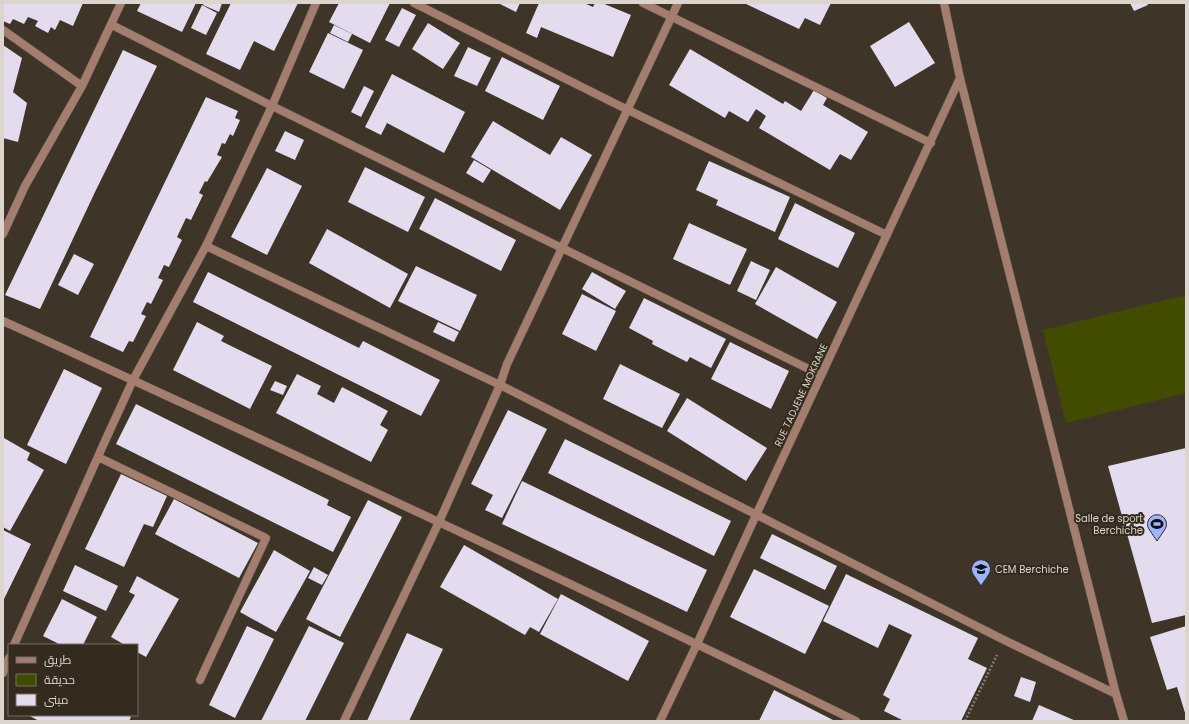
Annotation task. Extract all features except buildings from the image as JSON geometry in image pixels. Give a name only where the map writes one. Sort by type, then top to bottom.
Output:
[{"type":"street","points":[[3,234],[26,186],[82,86],[112,25],[121,3]]},
{"type":"street","points":[[14,644],[134,380],[206,246],[272,106],[316,3]]},
{"type":"street","points":[[414,3],[628,110],[887,235]]},
{"type":"street","points":[[643,3],[931,143]]},
{"type":"street","points":[[344,721],[439,522],[500,385],[507,364],[678,3]]},
{"type":"street","points":[[944,3],[960,78],[1124,721]]},
{"type":"street","points":[[112,25],[272,106],[562,249],[822,375]]},
{"type":"street","points":[[3,30],[82,86]]},
{"type":"street","name":"RUE TADJENE MOKRANE","points":[[660,721],[931,143],[960,78]]},
{"type":"street","points":[[206,246],[500,385],[1004,640],[1116,694]]},
{"type":"street","points":[[3,321],[134,380],[439,522],[856,721]]},
{"type":"street","points":[[98,457],[266,538],[200,680]]},
{"type":"street","points":[[3,673],[8,660]]},
{"type":"path","points":[[965,721],[1004,640]]},
{"type":"green space","points":[[1186,295],[1186,393],[1066,423],[1043,330]]},
{"type":"place","name":"Salle de sport Berchiche","points":[[1157,541]]},
{"type":"place","name":"CEM Berchiche","points":[[981,586]]}]
